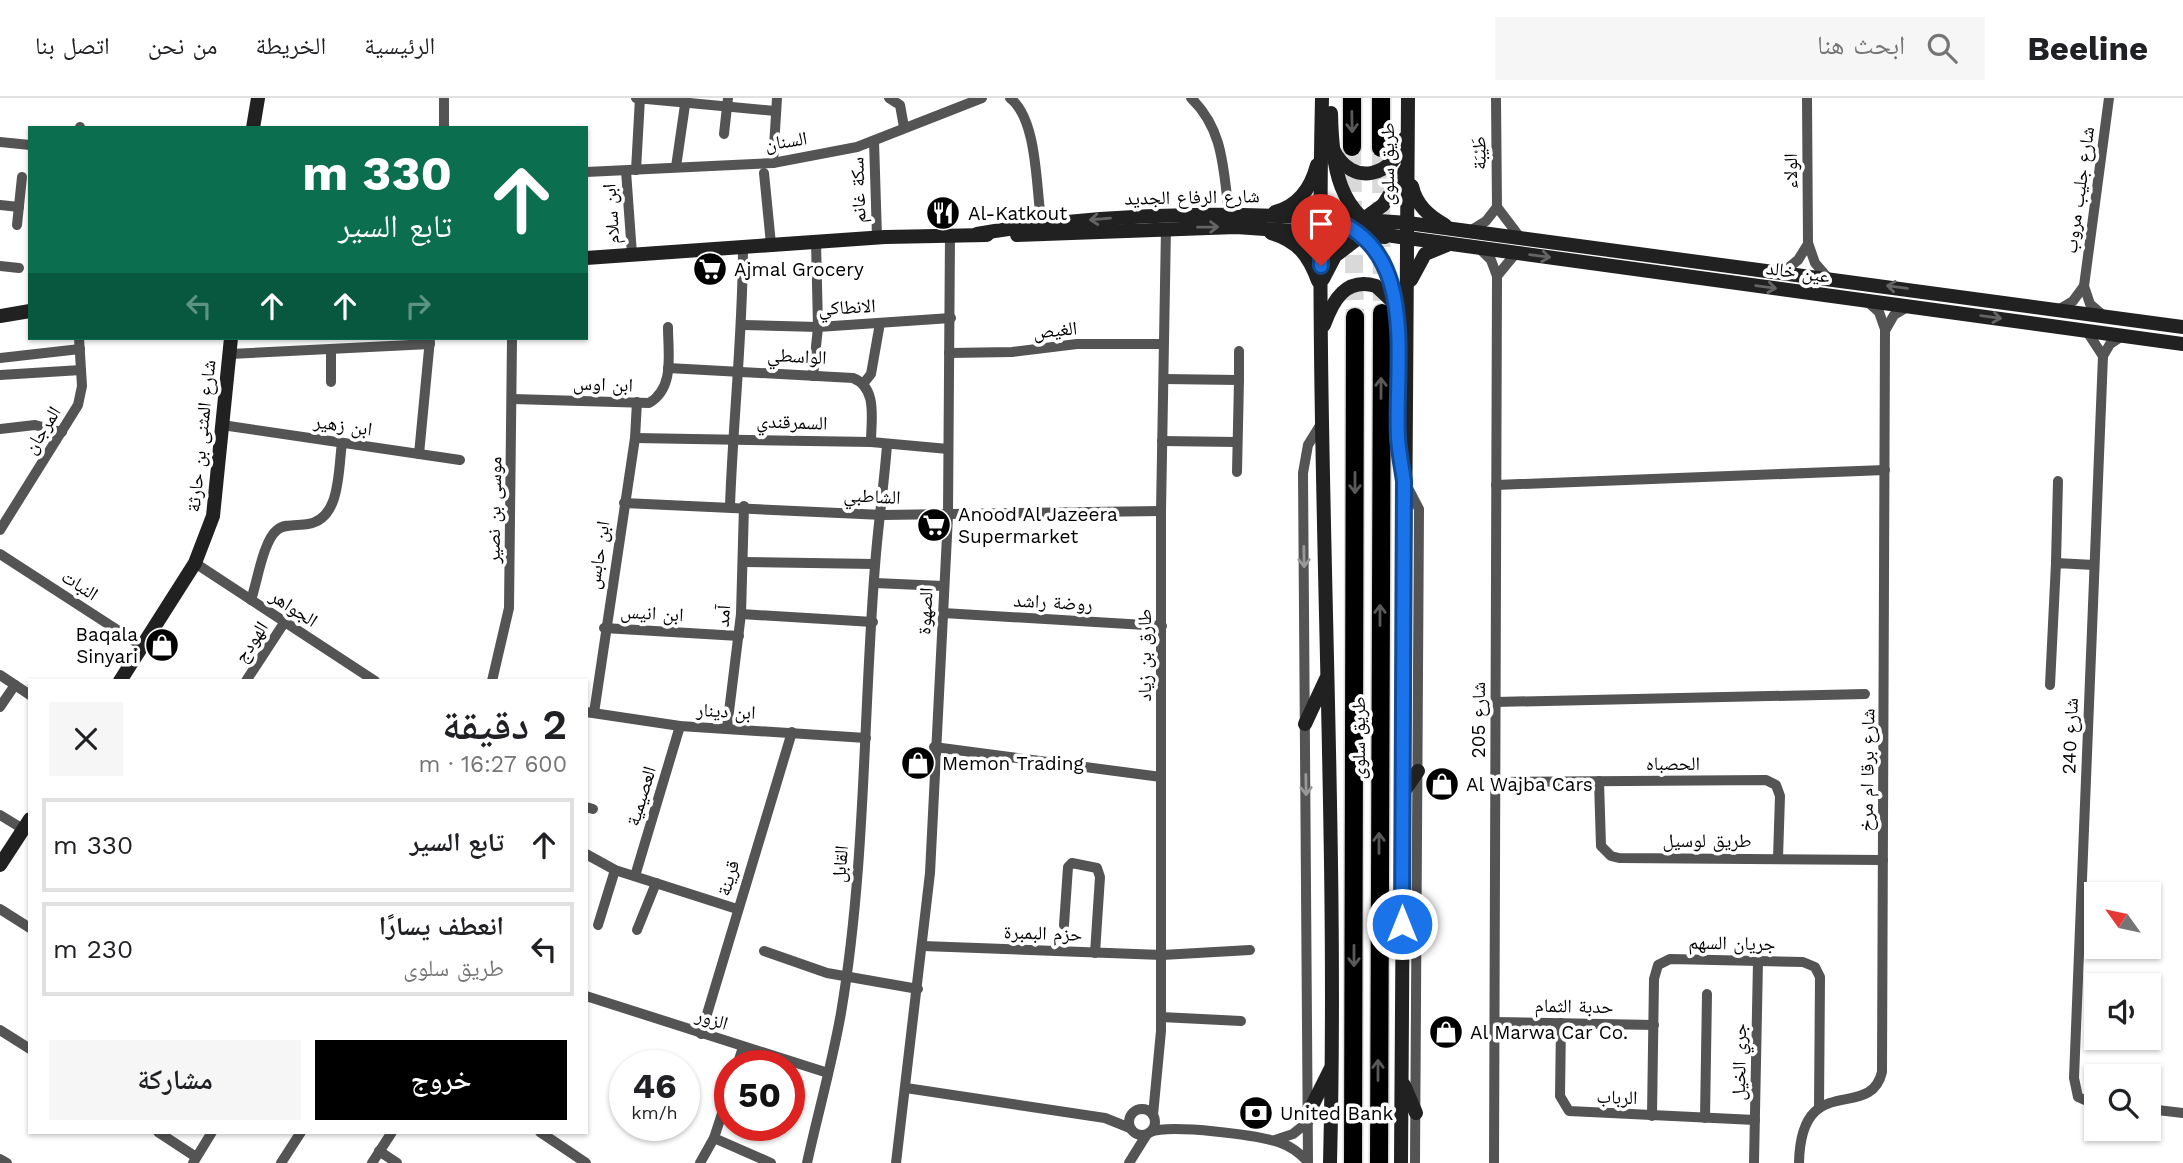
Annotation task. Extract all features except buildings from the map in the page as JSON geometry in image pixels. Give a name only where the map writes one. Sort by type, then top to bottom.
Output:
[{"type":"highway","name":"طريق سلوى","points":[[1352,98],[1352,147]]},
{"type":"highway","name":"طريق سلوى","points":[[1381,98],[1381,148]]},
{"type":"highway","name":"طريق سلوى","points":[[1378,1163],[1389,309]]},
{"type":"highway","name":"طريق سلوى","points":[[1353,1163],[1355,317]]},
{"type":"main road","points":[[253,126],[258,98]]},
{"type":"main road","name":"طريق سلوى","points":[[1322,98],[1326,149],[1321,223],[1321,333],[1328,674],[1332,1065],[1330,1163]]},
{"type":"main road","points":[[1266,214],[1288,208],[1303,196],[1311,184],[1326,149],[1330,98]]},
{"type":"main road","name":"طريق سلوى","points":[[1401,1163],[1408,98]]},
{"type":"main road","points":[[1326,149],[1355,173],[1380,173],[1399,154],[1408,127]]},
{"type":"main road","points":[[1326,149],[1347,201],[1382,259],[1404,481]]},
{"type":"main road","points":[[1321,287],[1335,256],[1383,205],[1408,164]]},
{"type":"main road","points":[[1408,164],[1416,201],[1433,217],[1451,228]]},
{"type":"main road","name":"شارع الرفاع الجديد","points":[[977,234],[1055,222],[1165,213],[1229,213],[1266,214],[1363,227],[1408,239]]},
{"type":"main road","name":"شارع الرفاع الجديد","points":[[588,258],[877,237],[950,234],[1051,235],[1321,223]]},
{"type":"main road","name":"شارع الرفاع الجديد","points":[[1363,227],[1408,223]]},
{"type":"main road","name":"عين خالد","points":[[1408,223],[2183,327]]},
{"type":"main road","points":[[1250,227],[1295,243],[1312,264],[1321,287]]},
{"type":"main road","name":"عين خالد","points":[[1408,239],[2183,344]]},
{"type":"main road","points":[[1408,286],[1425,254],[1448,244]]},
{"type":"main road","points":[[1321,333],[1334,302],[1355,284],[1377,286],[1389,309]]},
{"type":"main road","points":[[0,316],[28,312]]},
{"type":"main road","name":"شارع المثنى بن حارثة","points":[[121,679],[195,563],[213,516],[231,340]]},
{"type":"main road","points":[[1306,724],[1328,674]]},
{"type":"main road","points":[[1402,794],[1418,771]]},
{"type":"main road","points":[[0,865],[26,824]]},
{"type":"main road","points":[[1309,1116],[1332,1065]]},
{"type":"main road","points":[[1401,1080],[1416,1113]]},
{"type":"street","points":[[444,98],[444,126]]},
{"type":"street","points":[[638,98],[728,102],[775,111]]},
{"type":"street","name":"ابن سلام","points":[[632,254],[631,170],[638,98]]},
{"type":"street","points":[[773,163],[777,98]]},
{"type":"street","points":[[889,98],[900,105],[904,127]]},
{"type":"street","name":"السنان","points":[[588,172],[773,163],[874,141],[982,98]]},
{"type":"street","points":[[1010,98],[1025,117],[1030,132],[1040,211],[1055,222]]},
{"type":"street","points":[[1191,98],[1213,125],[1222,159],[1229,213]]},
{"type":"street","name":"طَيْبَة","points":[[1496,98],[1497,207]]},
{"type":"street","name":"الولاء","points":[[1807,98],[1808,243],[1815,263],[1828,278]]},
{"type":"street","name":"شارع جليب مروب","points":[[2084,286],[2109,98]]},
{"type":"street","points":[[676,167],[685,101]]},
{"type":"street","points":[[724,134],[728,102]]},
{"type":"street","name":"سكة غانم","points":[[874,141],[877,237]]},
{"type":"street","points":[[0,142],[28,145]]},
{"type":"street","points":[[764,173],[771,244]]},
{"type":"street","points":[[17,225],[22,177]]},
{"type":"street","points":[[0,205],[19,207]]},
{"type":"street","points":[[1470,231],[1486,222],[1497,207],[1519,236]]},
{"type":"street","points":[[1023,226],[1040,211]]},
{"type":"street","name":"طارق بن زياد","points":[[1154,1116],[1155,1081],[1160,1050],[1162,955],[1161,511],[1166,228]]},
{"type":"street","name":"الصهوة","points":[[896,1163],[930,873],[934,747],[948,516],[950,234]]},
{"type":"street","points":[[813,376],[818,327],[816,241]]},
{"type":"street","points":[[1783,272],[1798,260],[1808,243]]},
{"type":"street","points":[[730,506],[732,438],[743,325],[743,246]]},
{"type":"street","points":[[1479,248],[1491,260],[1497,276],[1516,253]]},
{"type":"street","points":[[0,266],[19,268]]},
{"type":"street","name":"شارع 205","points":[[1494,1163],[1497,276]]},
{"type":"street","points":[[2058,310],[2073,301],[2084,286]]},
{"type":"street","points":[[2084,286],[2090,304],[2104,316]]},
{"type":"street","points":[[1866,300],[1880,312],[1885,329]]},
{"type":"street","points":[[1885,329],[1894,314],[1909,306]]},
{"type":"street","name":"الانطاكي","points":[[743,325],[818,327],[951,318]]},
{"type":"street","points":[[871,442],[871,401],[863,384],[871,374],[880,323]]},
{"type":"street","points":[[668,327],[668,368]]},
{"type":"street","name":"شارع برقا ام مرخ","points":[[1819,1108],[1866,1095],[1880,1081],[1885,329]]},
{"type":"street","points":[[2087,330],[2103,356],[2110,344],[2122,336]]},
{"type":"street","name":"موسى بن نصير","points":[[492,679],[509,608],[512,340]]},
{"type":"street","points":[[230,354],[430,341],[419,454]]},
{"type":"street","points":[[0,358],[80,343]]},
{"type":"street","name":"المرجان","points":[[0,530],[78,405],[80,343]]},
{"type":"street","name":"الغيص","points":[[949,354],[1012,352],[1077,344],[1163,344]]},
{"type":"street","points":[[331,349],[331,382]]},
{"type":"street","points":[[1237,472],[1238,351]]},
{"type":"street","name":"شارع 240","points":[[2084,1100],[2078,1097],[2074,1078],[2103,356]]},
{"type":"street","name":"الواسطي","points":[[668,368],[845,376],[863,384]]},
{"type":"street","name":"ابن اوس","points":[[513,399],[649,403],[658,398],[666,387],[668,368]]},
{"type":"street","points":[[0,376],[81,370]]},
{"type":"street","points":[[1164,379],[1239,380]]},
{"type":"street","name":"ابن حابس","points":[[590,713],[635,438],[637,402]]},
{"type":"street","points":[[1308,1162],[1303,473],[1308,444],[1324,421]]},
{"type":"street","points":[[0,429],[35,425],[62,432]]},
{"type":"street","name":"ابن زهير","points":[[222,425],[460,460]]},
{"type":"street","name":"السمرقندي","points":[[635,438],[871,442],[948,449]]},
{"type":"street","points":[[1162,441],[1237,442]]},
{"type":"street","points":[[251,600],[269,540],[277,529],[286,525],[317,523],[331,510],[342,443]]},
{"type":"street","name":"القابل","points":[[807,1163],[828,1073],[846,976],[859,860],[875,564],[883,515],[887,444]]},
{"type":"street","points":[[1496,485],[1885,470]]},
{"type":"street","name":"طريق سلوى","points":[[1404,481],[1419,509],[1415,1159]]},
{"type":"street","points":[[2050,685],[2058,481]]},
{"type":"street","name":"الشاطبي","points":[[624,503],[948,516],[1161,511]]},
{"type":"street","name":"آمد","points":[[727,728],[741,614],[744,506]]},
{"type":"street","name":"النبات","points":[[0,554],[142,646]]},
{"type":"street","points":[[743,562],[875,564]]},
{"type":"street","name":"الجواهر","points":[[195,563],[372,679]]},
{"type":"street","points":[[2056,563],[2094,565]]},
{"type":"street","points":[[874,583],[943,586]]},
{"type":"street","name":"روضة راشد","points":[[943,613],[1162,626]]},
{"type":"street","points":[[741,614],[873,622]]},
{"type":"street","name":"الهودج","points":[[248,679],[284,623]]},
{"type":"street","name":"ابن انيس","points":[[604,628],[739,636]]},
{"type":"street","points":[[0,676],[28,694]]},
{"type":"street","points":[[0,707],[15,685]]},
{"type":"street","points":[[1496,702],[1865,694]]},
{"type":"street","name":"ابن دينار","points":[[590,713],[680,726],[866,738]]},
{"type":"street","name":"العصيمية","points":[[635,876],[680,726]]},
{"type":"street","name":"قرينة","points":[[701,1034],[792,733]]},
{"type":"street","points":[[934,747],[1161,777]]},
{"type":"street","name":"طريق لوسيل","points":[[1599,781],[1601,846],[1611,856],[1883,860]]},
{"type":"street","name":"الحصباه","points":[[1495,782],[1771,782],[1780,796],[1778,858]]},
{"type":"street","points":[[0,815],[26,824]]},
{"type":"street","points":[[588,855],[615,870],[737,909]]},
{"type":"street","points":[[1064,925],[1068,867],[1072,863],[1097,867],[1100,877],[1095,953]]},
{"type":"street","points":[[598,925],[615,870]]},
{"type":"street","points":[[637,930],[656,883]]},
{"type":"street","points":[[0,909],[28,927]]},
{"type":"street","name":"حزم البمبرة","points":[[923,946],[1162,955],[1250,950]]},
{"type":"street","points":[[764,951],[797,964],[918,989]]},
{"type":"street","name":"جريان السهم","points":[[1652,1116],[1655,971],[1664,961],[1803,962],[1818,972],[1819,1108]]},
{"type":"street","name":"جري الخيل","points":[[1754,1163],[1758,961]]},
{"type":"street","points":[[1705,1118],[1707,994]]},
{"type":"street","name":"الزور","points":[[588,997],[828,1073]]},
{"type":"street","points":[[1161,1017],[1241,1021]]},
{"type":"street","name":"حدبة الثمام","points":[[1494,1022],[1654,1025]]},
{"type":"street","name":"الرباب","points":[[1562,1023],[1560,1096],[1564,1107],[1575,1113],[1755,1120]]},
{"type":"street","points":[[0,1030],[28,1048]]},
{"type":"street","name":"طارق بن زياد","points":[[1136,1110],[1155,1081]]},
{"type":"street","points":[[906,1088],[1105,1118],[1148,1133],[1172,1128],[1274,1140],[1293,1148],[1308,1162]]},
{"type":"street","points":[[1799,1163],[1801,1131],[1812,1113],[1819,1108]]},
{"type":"street","points":[[1131,1159],[1129,1119],[1136,1110]]},
{"type":"street","points":[[1105,1118],[1147,1110],[1172,1128]]},
{"type":"street","points":[[2161,1110],[2183,1112]]},
{"type":"street","points":[[1131,1159],[1148,1133],[1154,1116]]},
{"type":"street","points":[[1274,1140],[1293,1134],[1309,1116]]},
{"type":"street","points":[[161,1134],[194,1160],[211,1134]]},
{"type":"street","points":[[281,1163],[300,1134]]},
{"type":"street","points":[[372,1163],[391,1134]]},
{"type":"street","points":[[543,1134],[586,1163]]},
{"type":"street","points":[[700,1163],[714,1138]]},
{"type":"street","points":[[721,1141],[771,1163]]},
{"type":"street","points":[[379,1151],[397,1163]]},
{"type":"street","points":[[0,1158],[7,1163]]},
{"type":"street","points":[[1415,1159],[1423,1163]]},
{"type":"tunnel","points":[[1352,147],[1355,317]]},
{"type":"tunnel","points":[[1381,148],[1382,313]]},
{"type":"place","name":"Al-Katkout","points":[[943,213]]},
{"type":"place","name":"Ajmal Grocery","points":[[710,269]]},
{"type":"place","name":"Anood Al Jazeera Supermarket","points":[[934,525]]},
{"type":"place","name":"Baqala Sinyari","points":[[162,645]]},
{"type":"place","name":"Memon Trading","points":[[918,763]]},
{"type":"place","name":"Al Wajba Cars","points":[[1442,784]]},
{"type":"place","name":"Al Marwa Car Co.","points":[[1446,1032]]},
{"type":"place","name":"United Bank","points":[[1256,1113]]},
{"type":"route","points":[[1321,266],[1321,216],[1348,224],[1362,234],[1382,259],[1394,296],[1398,332],[1398,440],[1404,481],[1402,924]]}]
